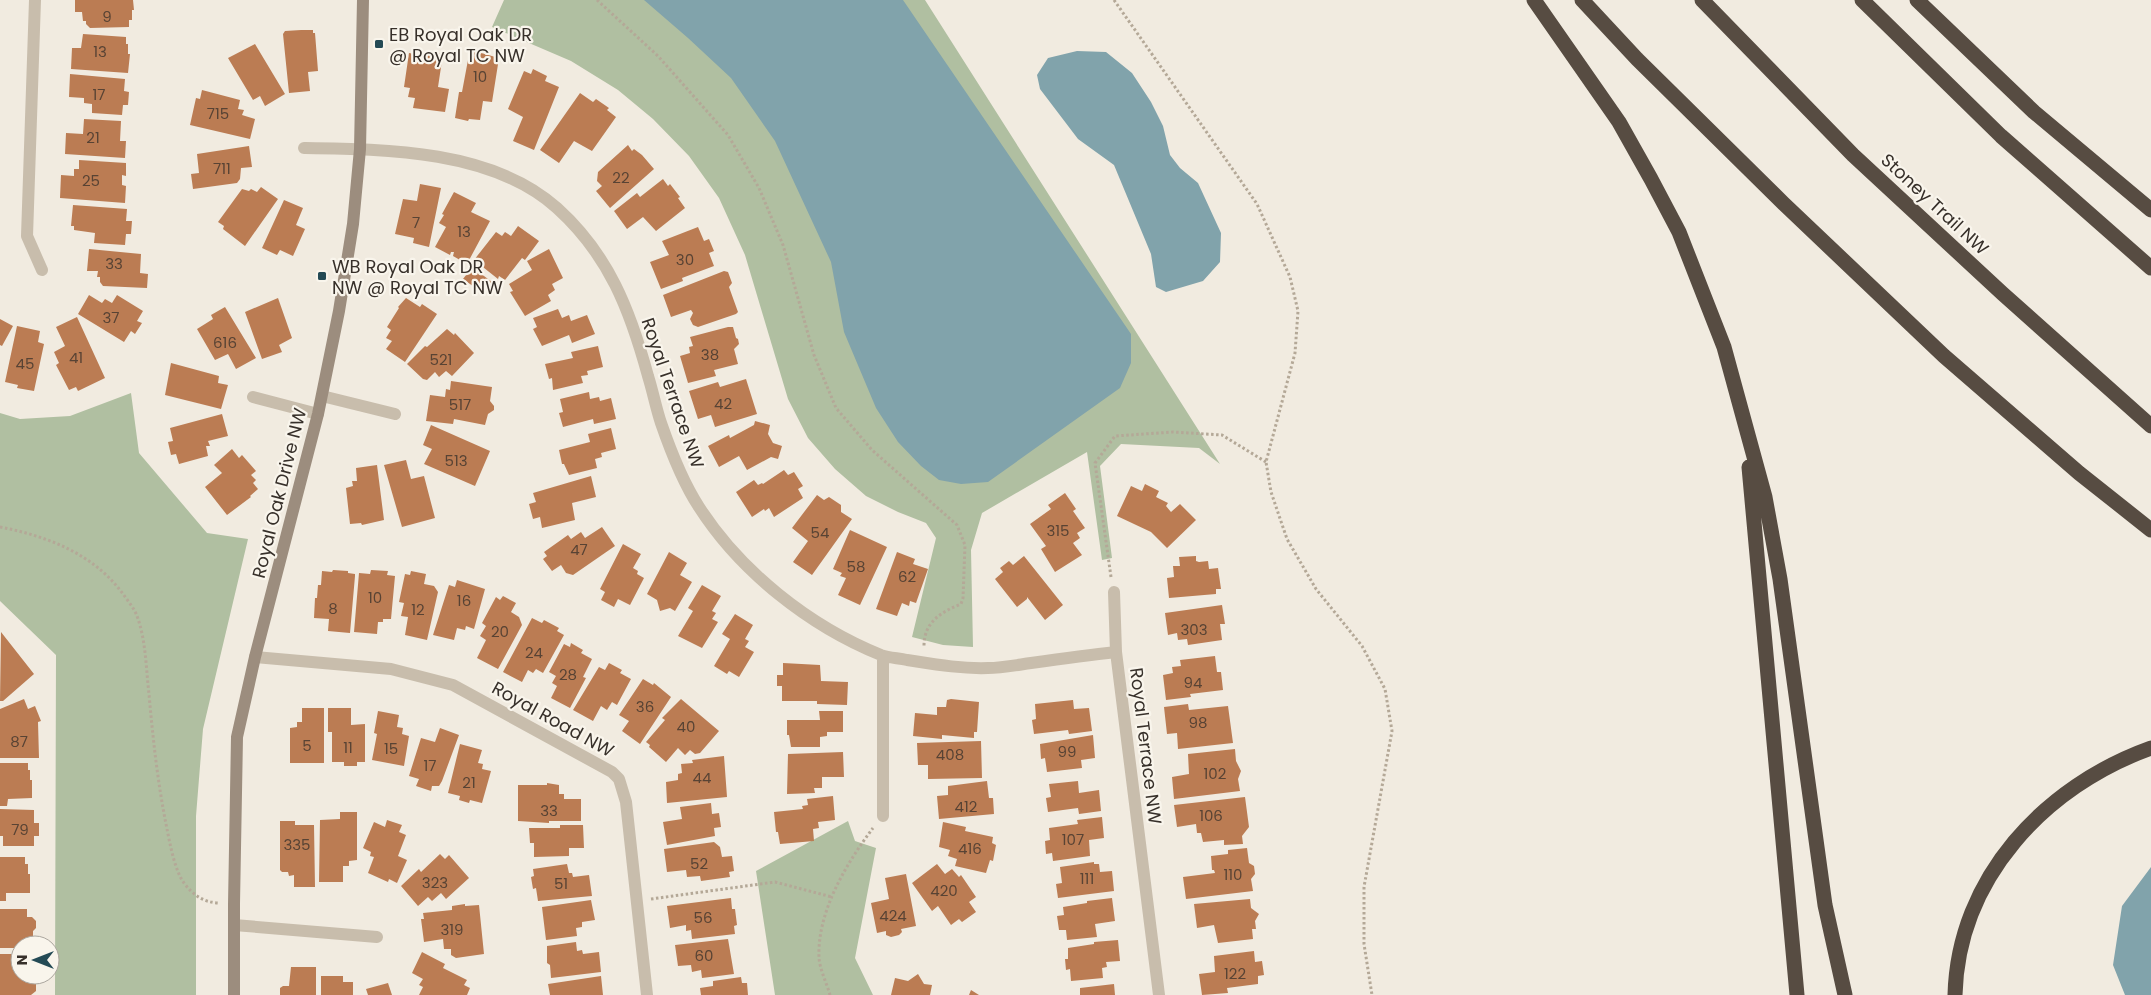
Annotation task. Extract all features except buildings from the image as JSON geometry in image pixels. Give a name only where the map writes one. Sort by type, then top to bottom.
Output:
[{"type":"highway","points":[[1534,0],[1619,122],[1679,232],[1724,347],[1765,497],[1780,579],[1825,904],[1845,995]]},
{"type":"highway","points":[[1582,0],[1637,59],[1776,196],[1944,356],[2079,473],[2151,530]]},
{"type":"highway","name":"Stoney Trail NW","points":[[1702,0],[1853,155],[2003,294],[2151,426]]},
{"type":"highway","points":[[1862,0],[2001,136],[2151,268]]},
{"type":"highway","points":[[1917,0],[2034,112],[2151,210]]},
{"type":"highway","points":[[1745,426],[1774,724],[1797,995]]},
{"type":"highway","points":[[1955,995],[1961,945],[1977,902],[1996,866],[2022,831],[2050,804],[2081,782],[2122,759],[2151,748]]},
{"type":"street","points":[[35,0],[27,236],[42,270]]},
{"type":"street","name":"Royal Oak Drive NW","points":[[234,995],[237,738],[255,656],[318,414],[342,292],[353,224],[360,148],[362,0]]},
{"type":"street","name":"Royal Terrace NW","points":[[304,148],[360,148],[431,156],[475,164],[522,184],[555,206],[591,243],[613,278],[631,321],[664,430],[679,472],[699,507],[725,542],[753,571],[825,628],[883,656],[929,663],[988,668],[1116,652],[1159,995]]},
{"type":"street","points":[[322,396],[394,414]]},
{"type":"street","points":[[253,397],[318,414]]},
{"type":"street","points":[[1114,592],[1116,652]]},
{"type":"street","name":"Royal Road NW","points":[[255,656],[391,669],[453,685],[612,772],[619,779],[626,802],[647,995]]},
{"type":"street","points":[[883,656],[883,816]]},
{"type":"street","points":[[234,925],[377,937]]},
{"type":"path","points":[[597,0],[658,56],[728,135],[759,188],[783,245],[814,356],[836,408],[872,450],[958,526],[965,545],[964,598],[961,604],[940,613],[931,622],[924,644],[929,663]]},
{"type":"path","points":[[1114,0],[1257,204],[1290,277],[1298,311],[1295,353],[1266,462],[1271,492],[1287,539],[1316,589],[1362,646],[1384,689],[1392,731],[1364,887],[1364,944],[1372,995]]},
{"type":"path","points":[[1114,592],[1095,463],[1115,436],[1173,432],[1222,435],[1266,462]]},
{"type":"path","points":[[0,527],[21,531],[64,545],[87,560],[115,583],[137,615],[144,646],[160,797],[170,845],[183,881],[191,891],[206,902],[234,904]]},
{"type":"path","points":[[830,995],[819,960],[820,934],[832,897],[862,844],[883,816]]},
{"type":"path","points":[[637,902],[775,882],[832,897]]},
{"type":"green space","points":[[504,0],[925,0],[1220,464],[1199,448],[1121,444],[1100,466],[1112,558],[1102,560],[1087,452],[982,513],[971,550],[973,647],[943,645],[912,637],[936,538],[926,523],[866,496],[835,469],[808,438],[788,399],[745,255],[719,198],[689,156],[653,119],[618,90],[571,61],[492,27]]},
{"type":"green space","points":[[131,393],[139,453],[207,533],[248,539],[203,729],[196,816],[196,995],[55,995],[55,985],[60,985],[60,935],[55,935],[56,655],[0,601],[0,413],[20,419],[70,416]]},
{"type":"green space","points":[[848,821],[855,841],[876,848],[855,958],[873,995],[775,995],[756,871]]},
{"type":"water","points":[[644,0],[903,0],[1131,334],[1131,363],[1120,388],[988,482],[961,484],[939,480],[921,466],[898,442],[876,408],[844,332],[831,262],[775,141],[731,78]]},
{"type":"water","points":[[1077,51],[1106,52],[1132,73],[1151,102],[1163,126],[1170,155],[1180,168],[1198,183],[1221,233],[1220,262],[1203,281],[1166,292],[1156,287],[1151,254],[1114,165],[1078,139],[1040,89],[1037,75],[1048,58]]},
{"type":"water","points":[[2151,867],[2151,995],[2125,995],[2113,965],[2122,906]]},
{"type":"place","name":"EB Royal Oak DR @ Royal TC NW","points":[[379,44]]},
{"type":"place","name":"WB Royal Oak DR NW @ Royal TC NW","points":[[322,276]]}]
